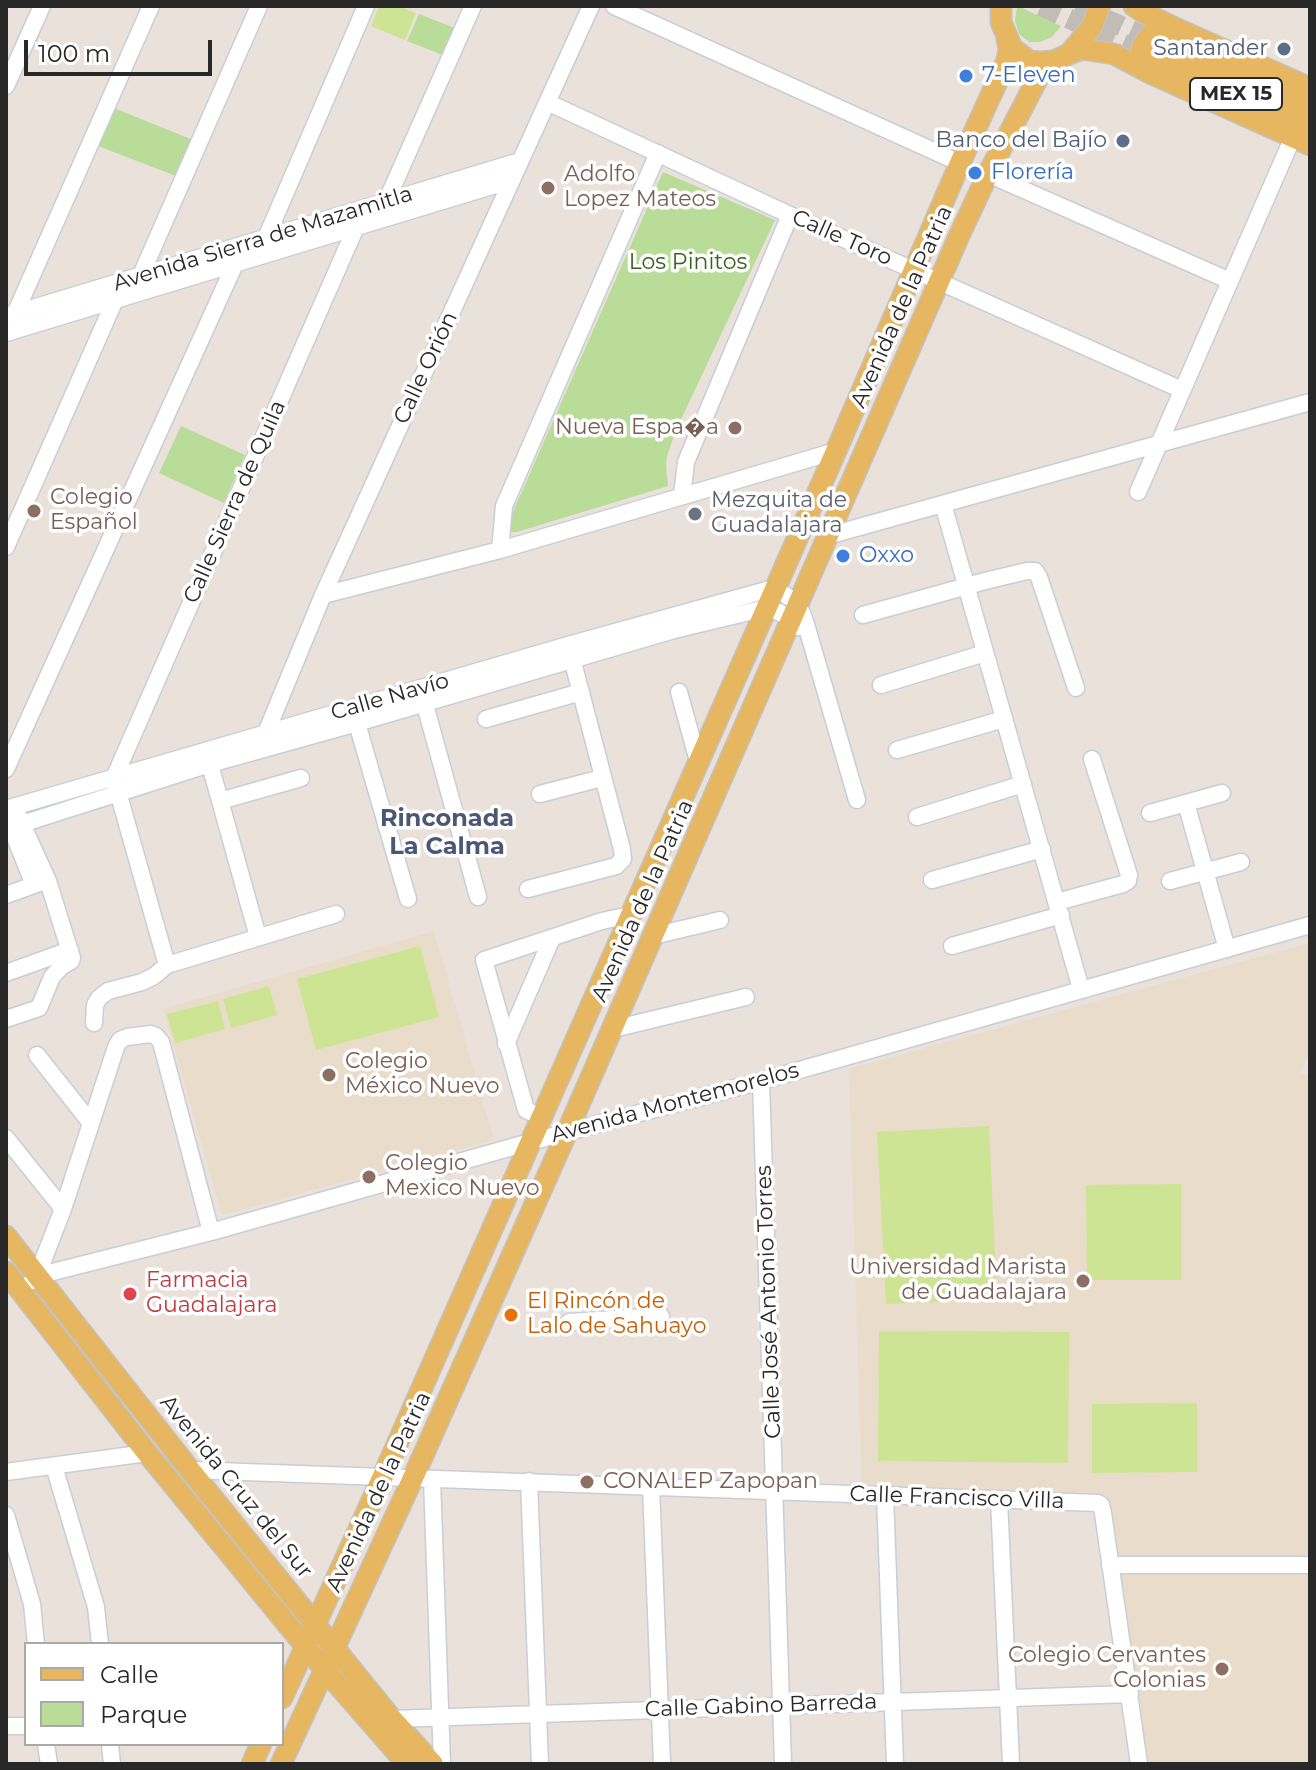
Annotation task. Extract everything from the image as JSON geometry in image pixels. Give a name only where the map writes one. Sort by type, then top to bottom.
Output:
[{"type":"main road","points":[[985,6],[1012,48],[1029,61],[1061,58],[1082,49],[1114,54],[1164,52],[1310,88]]},
{"type":"main road","name":"Avenida de la Patria","points":[[284,1694],[383,1476],[1007,60],[1009,49],[1001,22],[1001,6]]},
{"type":"main road","name":"Avenida de la Patria","points":[[281,1764],[334,1647],[422,1479],[567,1132],[959,236],[1040,74],[1091,28],[1100,6]]},
{"type":"main road","points":[[1134,6],[1141,11],[1164,52],[1304,136]]},
{"type":"main road","name":"MEX 15","points":[[1164,52],[1310,110]]},
{"type":"main road","points":[[934,223],[936,231],[944,238],[959,236]]},
{"type":"main road","name":"Avenida Cruz del Sur","points":[[6,1236],[190,1470],[392,1719],[433,1764]]},
{"type":"main road","points":[[6,1272],[147,1453],[324,1669],[407,1764]]},
{"type":"street","points":[[6,86],[42,6]]},
{"type":"street","points":[[10,315],[151,6]]},
{"type":"street","points":[[141,275],[259,6]]},
{"type":"street","points":[[266,238],[366,6]]},
{"type":"street","points":[[386,202],[473,6]]},
{"type":"street","name":"Calle Orión","points":[[266,733],[323,595],[591,6]]},
{"type":"street","points":[[614,6],[960,163]]},
{"type":"street","name":"Calle Toro","points":[[547,102],[790,215],[1182,390]]},
{"type":"street","points":[[1138,492],[1230,281],[1304,136]]},
{"type":"street","points":[[500,550],[504,506],[658,153]]},
{"type":"street","name":"Avenida Sierra de Mazamitla","points":[[10,315],[115,300],[235,264],[386,202],[520,161]]},
{"type":"street","points":[[988,174],[1230,281]]},
{"type":"street","name":"Avenida Sierra de Mazamitla","points":[[6,333],[47,312],[141,275],[266,238],[356,227],[512,180]]},
{"type":"street","points":[[682,496],[686,462],[790,215]]},
{"type":"street","name":"Calle Sierra de Quila","points":[[116,785],[356,227]]},
{"type":"street","points":[[6,769],[235,264]]},
{"type":"street","points":[[6,547],[115,300]]},
{"type":"street","points":[[827,536],[1310,402]]},
{"type":"street","points":[[323,595],[500,550],[836,451]]},
{"type":"street","points":[[943,504],[1081,989]]},
{"type":"street","points":[[863,615],[966,586],[1035,571],[1076,688]]},
{"type":"street","points":[[774,588],[795,611],[810,636],[857,800]]},
{"type":"street","name":"Calle Navío","points":[[11,818],[774,588]]},
{"type":"street","points":[[766,608],[779,612],[795,611]]},
{"type":"street","name":"Calle Navío","points":[[570,652],[766,608]]},
{"type":"street","points":[[528,889],[616,866],[623,859],[570,652]]},
{"type":"street","points":[[881,685],[985,653]]},
{"type":"street","points":[[486,719],[581,692]]},
{"type":"street","points":[[679,692],[698,761]]},
{"type":"street","points":[[423,696],[478,897]]},
{"type":"street","points":[[355,715],[408,899]]},
{"type":"street","name":"Calle Navío","points":[[208,758],[266,733],[355,715]]},
{"type":"street","points":[[897,750],[1004,719]]},
{"type":"street","points":[[208,758],[258,937]]},
{"type":"street","points":[[952,946],[1128,881],[1129,875],[1092,759]]},
{"type":"street","points":[[220,801],[301,778]]},
{"type":"street","points":[[540,794],[602,778]]},
{"type":"street","points":[[917,817],[1023,784]]},
{"type":"street","points":[[116,785],[167,965]]},
{"type":"street","points":[[1150,813],[1222,793]]},
{"type":"street","points":[[1186,803],[1227,949]]},
{"type":"street","points":[[6,1019],[39,1008],[52,977],[72,960],[11,818]]},
{"type":"street","points":[[932,880],[1042,849]]},
{"type":"street","points":[[1170,881],[1241,862]]},
{"type":"street","points":[[6,895],[41,883]]},
{"type":"street","points":[[94,1023],[95,1005],[108,991],[142,982],[167,965],[336,914]]},
{"type":"street","points":[[541,1117],[526,1110],[484,960],[602,921],[630,915]]},
{"type":"street","points":[[653,936],[720,920]]},
{"type":"street","name":"Avenida Montemorelos","points":[[37,1276],[211,1232],[761,1081],[1310,925]]},
{"type":"street","points":[[506,1044],[552,938]]},
{"type":"street","points":[[6,973],[70,950]]},
{"type":"street","points":[[613,1029],[746,997]]},
{"type":"street","points":[[21,1291],[37,1276],[120,1040],[145,1034],[156,1036],[163,1049],[211,1232]]},
{"type":"street","points":[[37,1055],[90,1122]]},
{"type":"street","name":"Calle José Antonio Torres","points":[[761,1081],[783,1764]]},
{"type":"street","points":[[6,1138],[63,1209]]},
{"type":"street","points":[[569,1322],[661,1316]]},
{"type":"street","points":[[6,1472],[147,1453]]},
{"type":"street","points":[[54,1466],[96,1607],[100,1642]]},
{"type":"street","name":"Calle Francisco Villa","points":[[190,1470],[1095,1503],[1101,1505],[1110,1565]]},
{"type":"street","points":[[422,1479],[442,1764]]},
{"type":"street","points":[[529,1481],[540,1764]]},
{"type":"street","points":[[651,1486],[662,1764]]},
{"type":"street","points":[[885,1495],[895,1764]]},
{"type":"street","points":[[999,1499],[1011,1764]]},
{"type":"street","points":[[6,1515],[32,1604],[36,1642]]},
{"type":"street","points":[[1139,1764],[1110,1565],[1310,1565]]},
{"type":"street","name":"Calle Gabino Barreda","points":[[392,1719],[1130,1694]]},
{"type":"shaded area","name":"Colegio México Nuevo","points":[[434,931],[494,1140],[222,1215],[163,1009]]},
{"type":"shaded area","name":"Universidad Marista de Guadalajara","points":[[1310,943],[1310,1054],[1298,1074],[1310,1075],[1310,1557],[1110,1559],[1103,1496],[862,1488],[849,1069]]},
{"type":"shaded area","name":"Colegio Cervantes Colonias","points":[[1120,1573],[1310,1574],[1310,1764],[1147,1764]]},
{"type":"green space","points":[[379,6],[398,6],[416,13],[405,40],[371,26]]},
{"type":"green space","points":[[1017,6],[1061,26],[1052,37],[1029,42],[1019,34],[1015,21]]},
{"type":"green space","points":[[419,14],[460,30],[448,57],[407,41]]},
{"type":"green space","points":[[114,108],[193,140],[176,176],[98,146]]},
{"type":"green space","name":"Los Pinitos","points":[[663,172],[775,220],[676,430],[667,456],[668,486],[511,532],[512,514]]},
{"type":"green space","points":[[181,426],[245,455],[224,503],[159,473]]},
{"type":"green space","points":[[420,946],[439,1017],[316,1050],[297,979]]},
{"type":"green space","points":[[269,986],[277,1015],[231,1028],[223,999]]},
{"type":"green space","points":[[218,1001],[225,1029],[175,1043],[167,1014]]},
{"type":"green space","points":[[989,1126],[997,1299],[886,1304],[877,1132]]},
{"type":"green space","points":[[1181,1184],[1181,1280],[1087,1280],[1086,1185]]},
{"type":"green space","points":[[879,1331],[1069,1332],[1068,1463],[878,1461]]},
{"type":"green space","points":[[1197,1403],[1197,1472],[1092,1473],[1092,1404]]},
{"type":"tunnel","points":[[1041,6],[1157,59]]},
{"type":"tunnel","points":[[1076,6],[1169,47]]},
{"type":"place","name":"Santander","points":[[1284,49]]},
{"type":"place","name":"7-Eleven","points":[[966,76]]},
{"type":"place","name":"Banco del Bajío","points":[[1123,141]]},
{"type":"place","name":"Florería","points":[[975,173]]},
{"type":"place","name":"Adolfo Lopez Mateos","points":[[548,188]]},
{"type":"place","name":"Nueva Espa�a","points":[[735,428]]},
{"type":"place","name":"Colegio Español","points":[[34,511]]},
{"type":"place","name":"Mezquita de Guadalajara","points":[[695,514]]},
{"type":"place","name":"Oxxo","points":[[843,556]]},
{"type":"place","name":"Colegio México Nuevo","points":[[329,1075]]},
{"type":"place","name":"Colegio Mexico Nuevo","points":[[369,1177]]},
{"type":"place","name":"Universidad Marista de Guadalajara","points":[[1083,1281]]},
{"type":"place","name":"Farmacia Guadalajara","points":[[130,1294]]},
{"type":"place","name":"El Rincón de Lalo de Sahuayo","points":[[511,1315]]},
{"type":"place","name":"CONALEP Zapopan","points":[[587,1482]]},
{"type":"place","name":"Colegio Cervantes Colonias","points":[[1222,1669]]},
{"type":"district","name":"Rinconada La Calma","points":[[447,833]]}]
